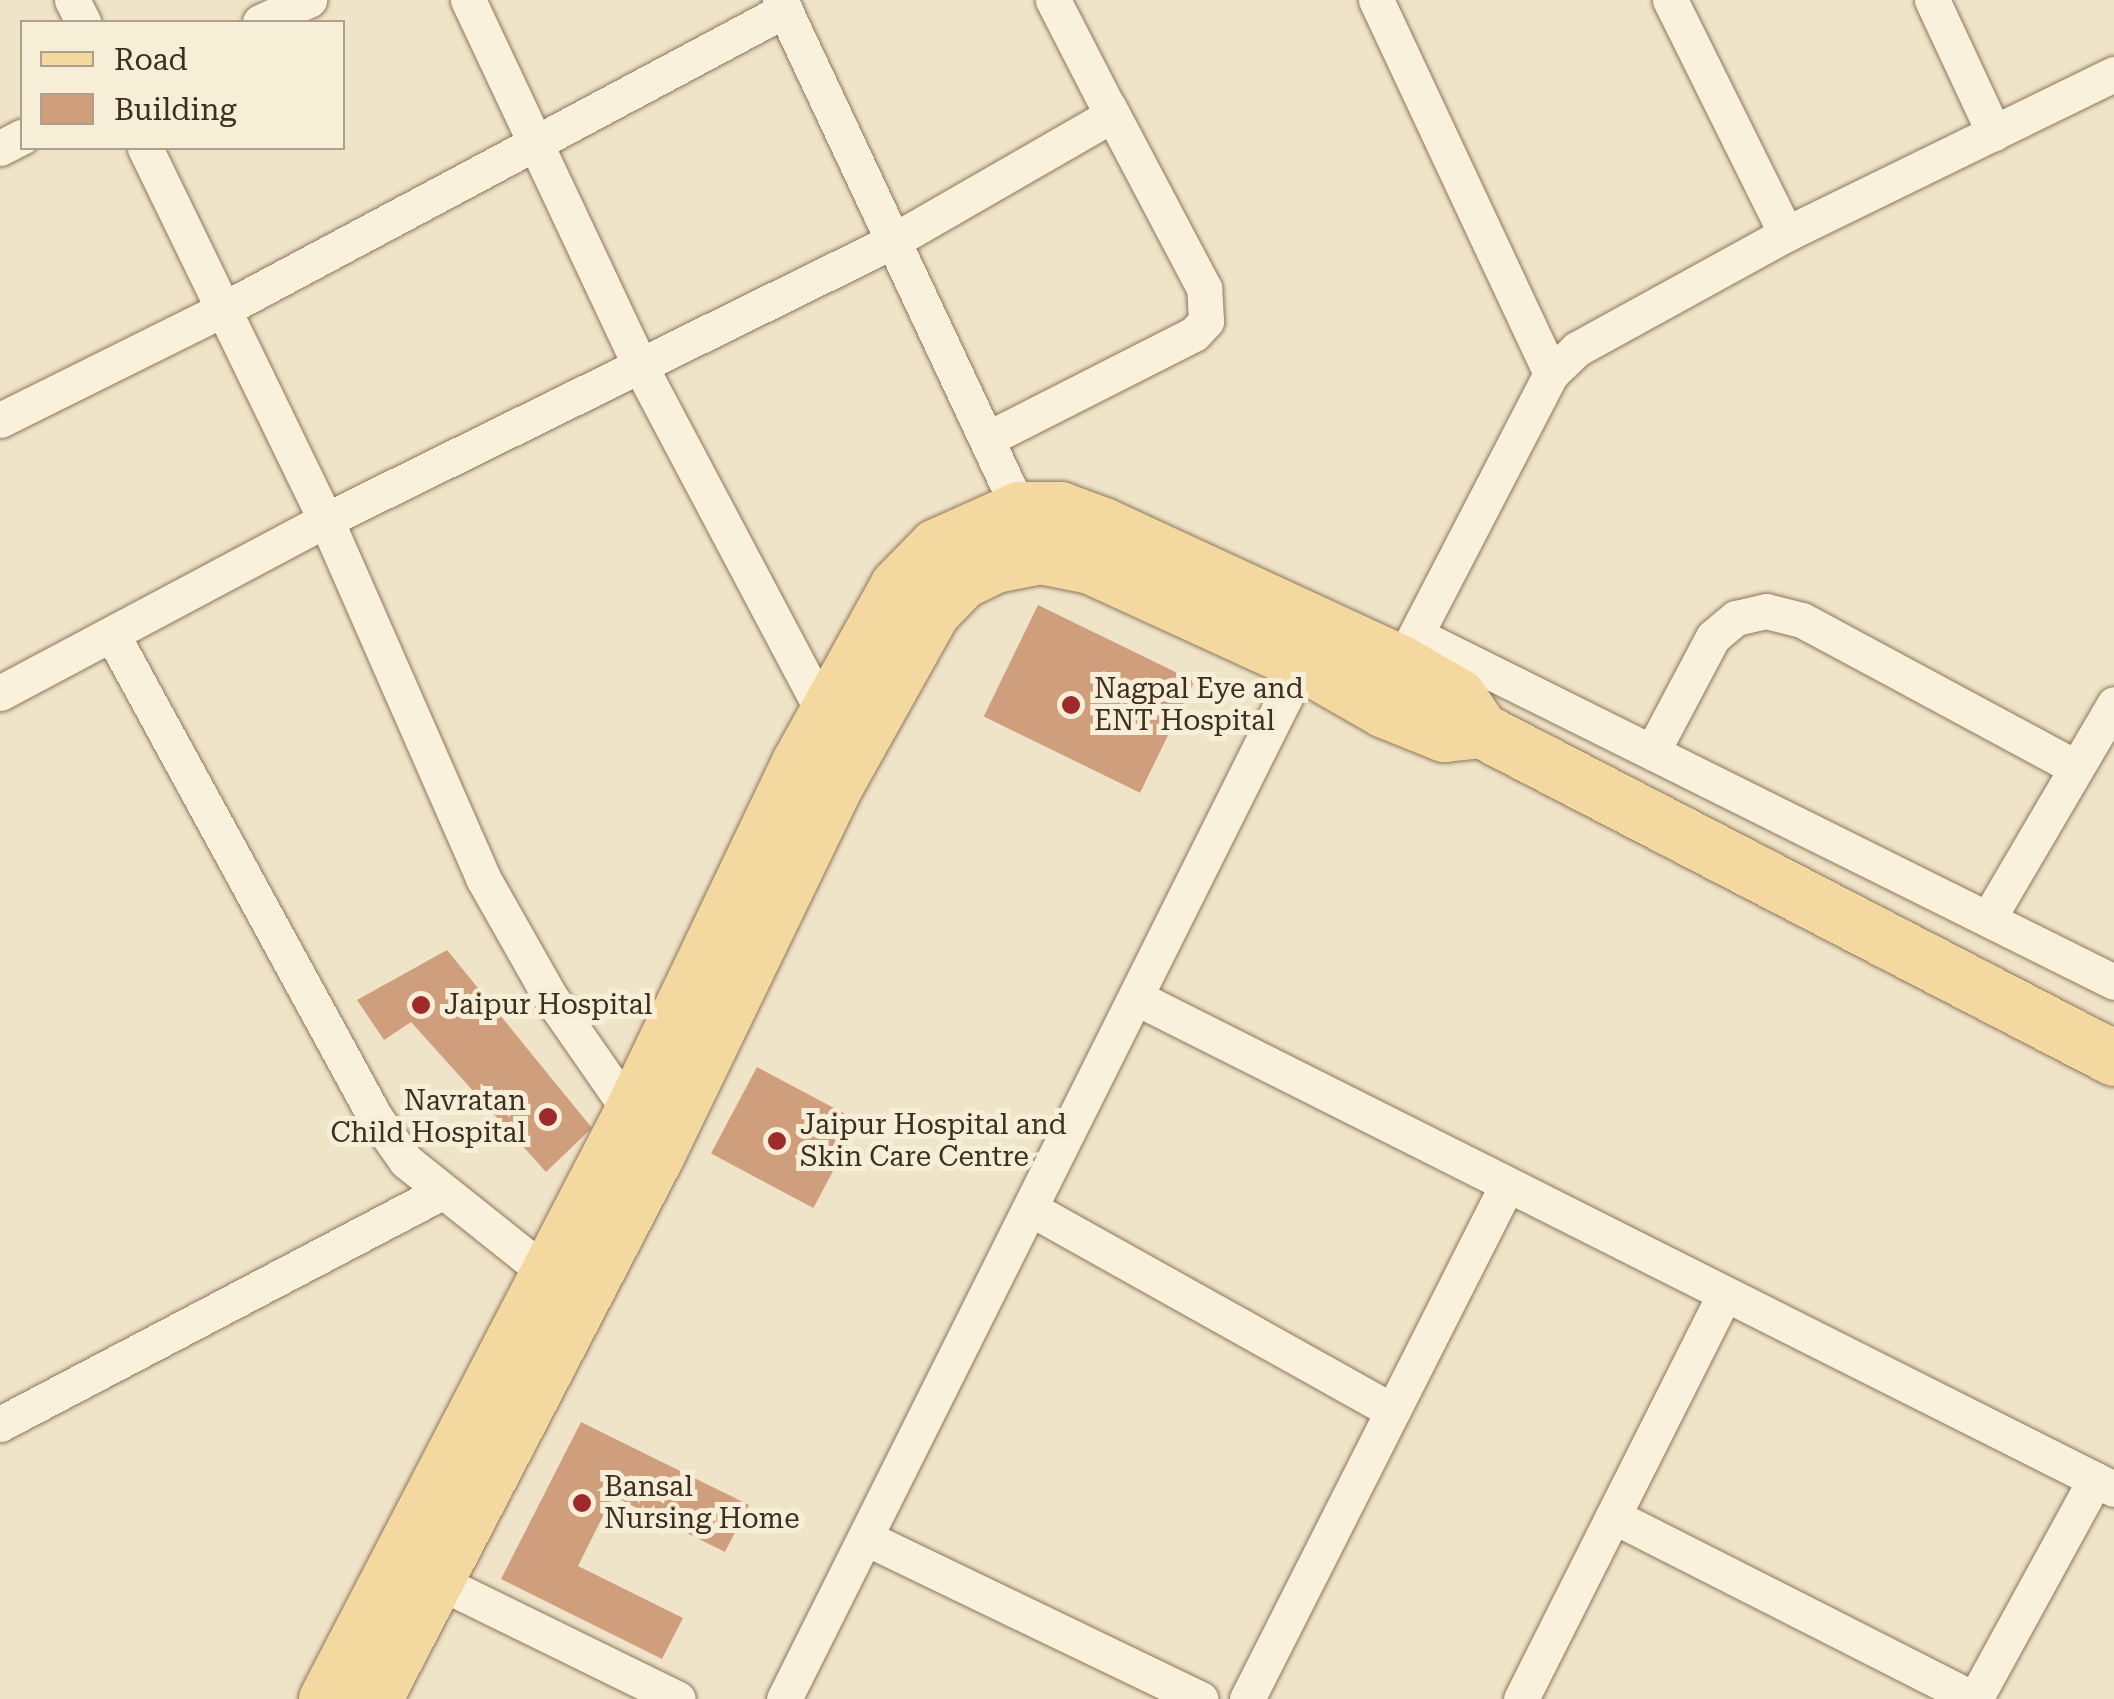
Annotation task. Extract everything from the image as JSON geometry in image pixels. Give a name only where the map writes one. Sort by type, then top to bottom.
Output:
[{"type":"main road","points":[[374,1699],[415,1569],[548,1275],[632,1112],[824,713],[910,573],[936,546],[1019,509],[1060,509],[1104,524],[1409,650],[1458,696],[1481,730],[2114,1058]]},
{"type":"main road","points":[[326,1699],[415,1569],[650,1168],[836,784],[932,612],[962,581],[995,564],[1040,556],[1090,566],[1302,663],[1444,734],[1481,730]]},
{"type":"street","points":[[264,20],[309,0]]},
{"type":"street","points":[[468,0],[538,141],[640,366],[824,713]]},
{"type":"street","points":[[989,438],[1194,334],[1206,322],[1204,288],[1053,0]]},
{"type":"street","points":[[1376,0],[1551,374]]},
{"type":"street","points":[[1670,0],[1786,234]]},
{"type":"street","points":[[1932,0],[1994,132]]},
{"type":"street","points":[[0,420],[224,309],[782,5],[989,438],[1019,509]]},
{"type":"street","points":[[2114,74],[1786,234],[1577,348],[1551,374],[1409,650],[1652,752],[2114,982]]},
{"type":"street","points":[[0,692],[114,638],[326,520],[893,242],[1112,115],[1108,108]]},
{"type":"street","points":[[146,150],[326,520],[483,878],[551,998],[632,1112]]},
{"type":"street","points":[[1652,752],[1713,637],[1736,618],[1766,611],[1802,620],[2074,766]]},
{"type":"street","points":[[114,638],[347,1072],[406,1161],[548,1275]]},
{"type":"street","points":[[784,1699],[868,1539],[1302,663]]},
{"type":"street","points":[[1988,919],[2074,766],[2114,704]]},
{"type":"street","points":[[1136,998],[2105,1484],[1974,1699],[1614,1516]]},
{"type":"street","points":[[1247,1699],[1507,1184]]},
{"type":"street","points":[[0,1424],[441,1192]]},
{"type":"street","points":[[1032,1210],[1393,1411]]},
{"type":"street","points":[[1521,1699],[1726,1294]]},
{"type":"street","points":[[868,1539],[1200,1699]]},
{"type":"street","points":[[415,1569],[678,1699]]},
{"type":"building","points":[[1038,605],[1194,681],[1140,793],[984,716]]},
{"type":"building","points":[[447,950],[592,1128],[546,1172],[411,1022],[384,1040],[357,1000]]},
{"type":"building","points":[[757,1067],[859,1121],[813,1208],[711,1154]]},
{"type":"building","points":[[581,1422],[749,1505],[725,1552],[613,1496],[578,1566],[683,1618],[662,1659],[501,1579]]},
{"type":"place","name":"Nagpal Eye and ENT Hospital","points":[[1071,705]]},
{"type":"place","name":"Jaipur Hospital","points":[[421,1005]]},
{"type":"place","name":"Navratan Child Hospital","points":[[548,1117]]},
{"type":"place","name":"Jaipur Hospital and Skin Care Centre","points":[[777,1141]]},
{"type":"place","name":"Bansal Nursing Home","points":[[582,1503]]}]
